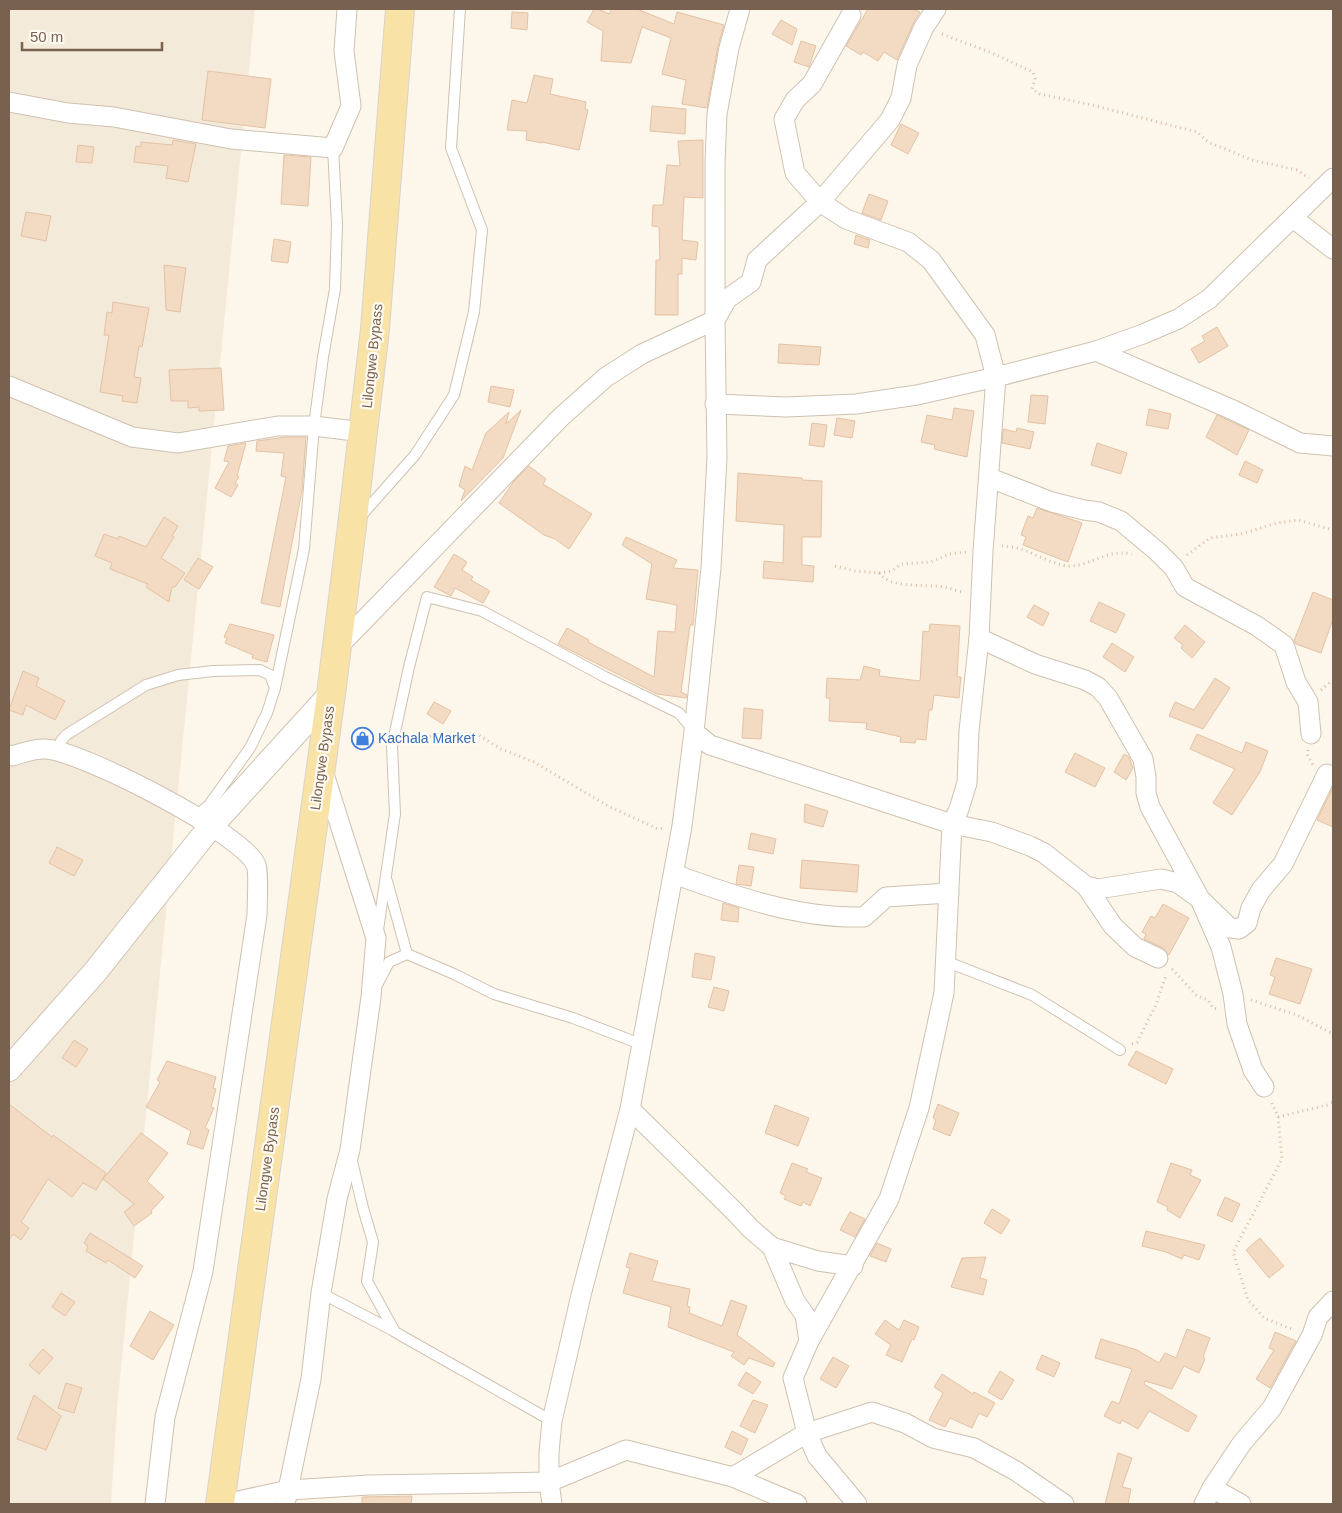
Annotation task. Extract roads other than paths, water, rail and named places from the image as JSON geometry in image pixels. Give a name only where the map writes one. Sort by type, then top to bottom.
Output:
[{"type":"main road","name":"Lilongwe Bypass","points":[[220,1504],[331,694],[364,432],[384,226],[400,9]]},
{"type":"street","points":[[9,102],[68,113],[114,117],[231,139],[333,148],[351,106],[344,51],[347,9]]},
{"type":"street","points":[[552,1504],[549,1482],[549,1452],[552,1421],[582,1291],[630,1110],[674,874],[694,732],[711,568],[717,458],[715,320],[717,114],[729,48],[740,9]]},
{"type":"street","points":[[336,649],[560,417],[606,377],[642,354],[715,320],[727,299],[751,282],[757,260],[820,202],[890,120],[901,98],[907,66],[924,27],[936,9]]},
{"type":"street","points":[[851,15],[812,84],[795,100],[784,119],[795,173],[820,202],[846,219],[908,242],[930,260],[984,335],[996,377],[990,478],[983,551],[979,638],[969,731],[966,783],[959,809],[952,824],[944,993],[919,1108],[890,1199],[809,1341],[793,1378],[807,1433],[817,1456],[857,1504]]},
{"type":"street","points":[[715,404],[786,407],[856,404],[917,395],[1096,351],[1178,319],[1209,299],[1329,183]]},
{"type":"street","points":[[1293,218],[1333,249]]},
{"type":"street","points":[[1096,351],[1233,410],[1300,443],[1333,446]]},
{"type":"street","points":[[9,386],[132,437],[178,443],[278,426],[314,426],[364,432]]},
{"type":"street","points":[[990,478],[1052,502],[1099,512],[1122,521],[1174,568],[1185,587],[1256,626],[1284,645],[1296,682],[1308,702],[1311,734]]},
{"type":"street","points":[[979,638],[1035,664],[1085,680],[1098,688],[1108,698],[1143,759],[1146,793],[1150,807],[1200,899],[1221,947],[1233,994],[1237,1024],[1253,1070],[1264,1087]]},
{"type":"street","points":[[9,1069],[95,972],[202,821],[331,694]]},
{"type":"street","points":[[694,732],[710,745],[952,824],[992,832],[1030,846],[1044,853],[1086,886],[1113,926],[1135,947],[1158,958]]},
{"type":"street","points":[[10,759],[28,751],[46,748],[96,764],[135,783],[202,821],[241,846],[257,866],[257,915],[203,1271],[165,1417],[155,1504]]},
{"type":"street","points":[[287,1497],[310,1379],[321,1293],[337,1199],[350,1150],[371,997],[376,938],[321,765]]},
{"type":"street","points":[[1086,886],[1098,889],[1160,879],[1178,883],[1200,899],[1230,928],[1239,929],[1247,923],[1250,908],[1261,890],[1283,864],[1327,774]]},
{"type":"street","points":[[674,874],[730,894],[840,918],[864,916],[886,897],[949,893]]},
{"type":"street","points":[[630,1110],[751,1229],[772,1247],[818,1261],[852,1266]]},
{"type":"street","points":[[772,1247],[795,1301],[805,1316],[809,1341]]},
{"type":"street","points":[[1241,1504],[1208,1496],[1242,1444],[1272,1408],[1312,1335],[1318,1317],[1333,1301]]},
{"type":"street","points":[[733,1477],[807,1433],[872,1412],[905,1423],[933,1438],[974,1448],[1016,1471],[1064,1504]]},
{"type":"street","points":[[224,1504],[287,1497],[369,1484],[549,1482],[626,1450],[733,1477],[797,1504]]},
{"type":"lane","points":[[352,526],[415,454],[454,395],[474,312],[482,230],[452,148],[460,9]]},
{"type":"lane","points":[[202,821],[201,812],[250,748],[267,713],[275,688],[304,549],[322,356],[335,289],[337,224],[333,148]]},
{"type":"lane","points":[[376,938],[395,814],[392,746],[409,667],[427,597],[482,611],[605,677],[679,713],[694,732]]},
{"type":"lane","points":[[68,755],[60,748],[60,741],[66,735],[146,685],[178,676],[213,671],[260,670],[270,675],[275,688]]},
{"type":"lane","points":[[386,877],[406,954]]},
{"type":"lane","points":[[371,997],[389,962],[406,954],[454,974],[494,994],[574,1018],[643,1045]]},
{"type":"lane","points":[[945,961],[1032,995],[1120,1050]]},
{"type":"lane","points":[[350,1150],[373,1242],[367,1281],[395,1332]]},
{"type":"lane","points":[[321,1293],[395,1332],[552,1421]]},
{"type":"place","name":"Kachala Market","points":[[362,738]]}]
